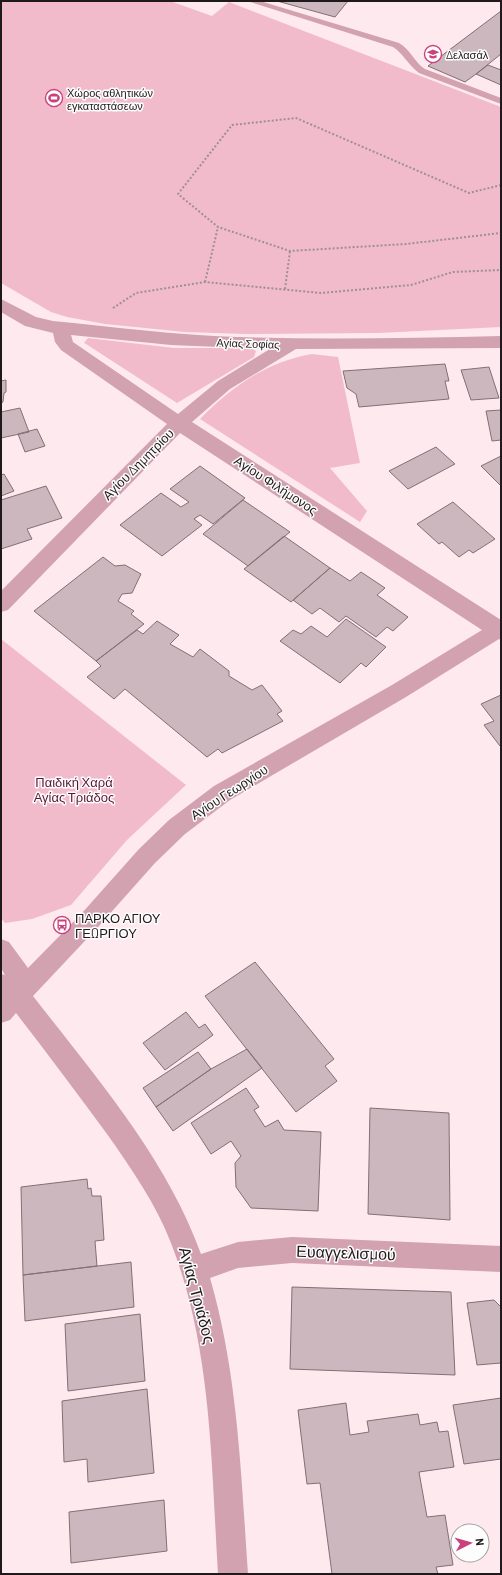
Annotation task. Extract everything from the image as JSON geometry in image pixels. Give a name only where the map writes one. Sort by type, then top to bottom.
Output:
[{"type":"street","name":"Αγίας Σοφίας","points":[[1,305],[31,322],[61,328],[194,341],[293,344],[501,342]]},
{"type":"street","name":"Αγίου Φιλήμονος","points":[[61,328],[64,342],[67,346],[179,423],[500,630]]},
{"type":"street","name":"Αγίου Δημητρίου","points":[[1,604],[179,423],[224,385],[293,344]]},
{"type":"street","name":"Αγίου Γεωργίου","points":[[6,997],[90,920],[147,856],[177,827],[222,793],[399,691],[500,630]]},
{"type":"street","points":[[1,950],[17,970],[6,997]]},
{"type":"street","name":"Αγίας Τριάδος","points":[[6,997],[130,1145],[162,1199],[183,1239],[194,1270],[216,1368],[233,1574]]},
{"type":"street","name":"Ευαγγελισμού","points":[[194,1270],[238,1256],[292,1250],[501,1259]]},
{"type":"lane","points":[[251,1],[396,45],[407,52],[414,65],[422,71],[501,101]]},
{"type":"path","points":[[501,185],[469,192],[296,118],[232,125],[178,194],[218,227],[290,251],[406,244],[501,233]]},
{"type":"path","points":[[205,282],[218,227]]},
{"type":"path","points":[[285,289],[290,251]]},
{"type":"path","points":[[86,331],[92,322],[136,293],[205,282],[321,293],[410,285],[454,272],[501,270]]},
{"type":"green space","points":[[1,1],[170,1],[212,16],[229,2],[501,107],[501,327],[379,333],[246,334],[185,332],[105,324],[67,317],[51,312],[1,283]]},
{"type":"green space","points":[[88,338],[174,348],[251,348],[256,351],[254,357],[177,403],[84,343]]},
{"type":"green space","points":[[312,354],[338,357],[360,463],[330,468],[367,511],[360,522],[200,419],[224,396],[250,378],[279,363]]},
{"type":"green space","name":"Παιδική Χαρά Αγίας Τριάδος","points":[[1,639],[186,785],[127,840],[71,905],[32,919],[5,923],[1,918]]},
{"type":"building","points":[[277,1],[348,1],[335,17]]},
{"type":"building","points":[[501,11],[501,54],[476,74],[465,82],[428,66]]},
{"type":"building","points":[[488,65],[501,70],[501,85],[476,74]]},
{"type":"building","points":[[445,364],[449,381],[445,381],[449,399],[359,407],[356,394],[347,388],[343,371]]},
{"type":"building","points":[[489,367],[499,398],[471,400],[461,370]]},
{"type":"building","points":[[6,380],[6,392],[4,393],[3,402],[1,403],[1,381]]},
{"type":"building","points":[[20,408],[29,432],[1,438],[1,412]]},
{"type":"building","points":[[501,410],[501,440],[492,441],[486,411]]},
{"type":"building","points":[[37,429],[45,446],[25,452],[18,434]]},
{"type":"building","points":[[436,447],[455,464],[408,489],[389,471]]},
{"type":"building","points":[[501,456],[501,486],[481,466]]},
{"type":"building","points":[[200,466],[245,498],[213,524],[200,515],[194,519],[202,525],[162,556],[120,525],[161,493],[181,507],[189,502],[170,489]]},
{"type":"building","points":[[4,474],[14,491],[1,496],[1,475]]},
{"type":"building","points":[[46,486],[62,518],[27,529],[32,539],[1,549],[1,500]]},
{"type":"building","points":[[243,500],[290,532],[248,566],[203,534]]},
{"type":"building","points":[[453,502],[495,539],[473,553],[469,550],[459,557],[442,542],[439,544],[417,524]]},
{"type":"building","points":[[284,536],[330,568],[291,602],[244,569]]},
{"type":"building","points":[[103,557],[115,566],[125,565],[141,574],[132,593],[122,594],[118,601],[134,611],[131,614],[144,624],[96,661],[34,611]]},
{"type":"building","points":[[330,568],[350,581],[361,572],[385,588],[377,595],[408,617],[393,631],[387,627],[376,637],[346,616],[339,622],[320,608],[312,614],[293,600]]},
{"type":"building","points":[[346,619],[386,647],[366,667],[361,663],[340,683],[280,641],[293,630],[301,634],[311,626],[327,637]]},
{"type":"building","points":[[157,621],[179,635],[170,644],[193,657],[200,649],[229,671],[229,676],[252,690],[262,685],[282,711],[277,714],[283,721],[222,753],[218,749],[207,757],[125,689],[114,699],[87,677],[101,666],[96,661],[137,630],[143,634]]},
{"type":"building","points":[[501,695],[500,746],[484,725],[494,721],[481,704]]},
{"type":"building","points":[[255,962],[334,1059],[325,1066],[337,1081],[296,1112],[205,996]]},
{"type":"building","points":[[186,1012],[199,1028],[205,1024],[213,1035],[165,1070],[143,1043]]},
{"type":"building","points":[[247,1049],[262,1068],[173,1131],[156,1107],[211,1069]]},
{"type":"building","points":[[198,1052],[211,1069],[156,1107],[143,1088]]},
{"type":"building","points":[[246,1088],[259,1107],[254,1110],[265,1127],[278,1120],[284,1130],[321,1132],[318,1211],[251,1208],[236,1187],[235,1163],[241,1156],[231,1141],[211,1154],[191,1123]]},
{"type":"building","points":[[370,1108],[449,1113],[450,1220],[368,1214]]},
{"type":"building","points":[[87,1179],[88,1189],[91,1188],[92,1196],[101,1196],[104,1240],[95,1241],[97,1266],[23,1275],[21,1187]]},
{"type":"building","points":[[131,1262],[134,1307],[25,1321],[23,1275]]},
{"type":"building","points":[[292,1287],[451,1292],[455,1375],[290,1369]]},
{"type":"building","points":[[494,1300],[501,1307],[501,1363],[477,1365],[467,1303]]},
{"type":"building","points":[[140,1314],[145,1381],[68,1391],[65,1324]]},
{"type":"building","points":[[147,1389],[154,1473],[88,1482],[87,1459],[64,1462],[62,1401]]},
{"type":"building","points":[[501,1398],[501,1459],[464,1464],[453,1405]]},
{"type":"building","points":[[346,1403],[350,1435],[369,1432],[367,1421],[418,1414],[420,1425],[437,1422],[439,1432],[448,1431],[454,1467],[419,1472],[427,1517],[445,1515],[450,1546],[450,1563],[453,1563],[453,1565],[436,1567],[438,1574],[332,1574],[320,1483],[307,1484],[298,1410]]},
{"type":"building","points":[[164,1500],[167,1551],[71,1563],[69,1512]]},
{"type":"place","name":"Δελασάλ","points":[[433,54]]},
{"type":"place","name":"Χώρος αθλητικών εγκαταστάσεων","points":[[54,98]]},
{"type":"place","name":"ΠΑΡΚΟ ΑΓΙΟΥ ΓΕΩΡΓΙΟΥ","points":[[62,925]]}]
